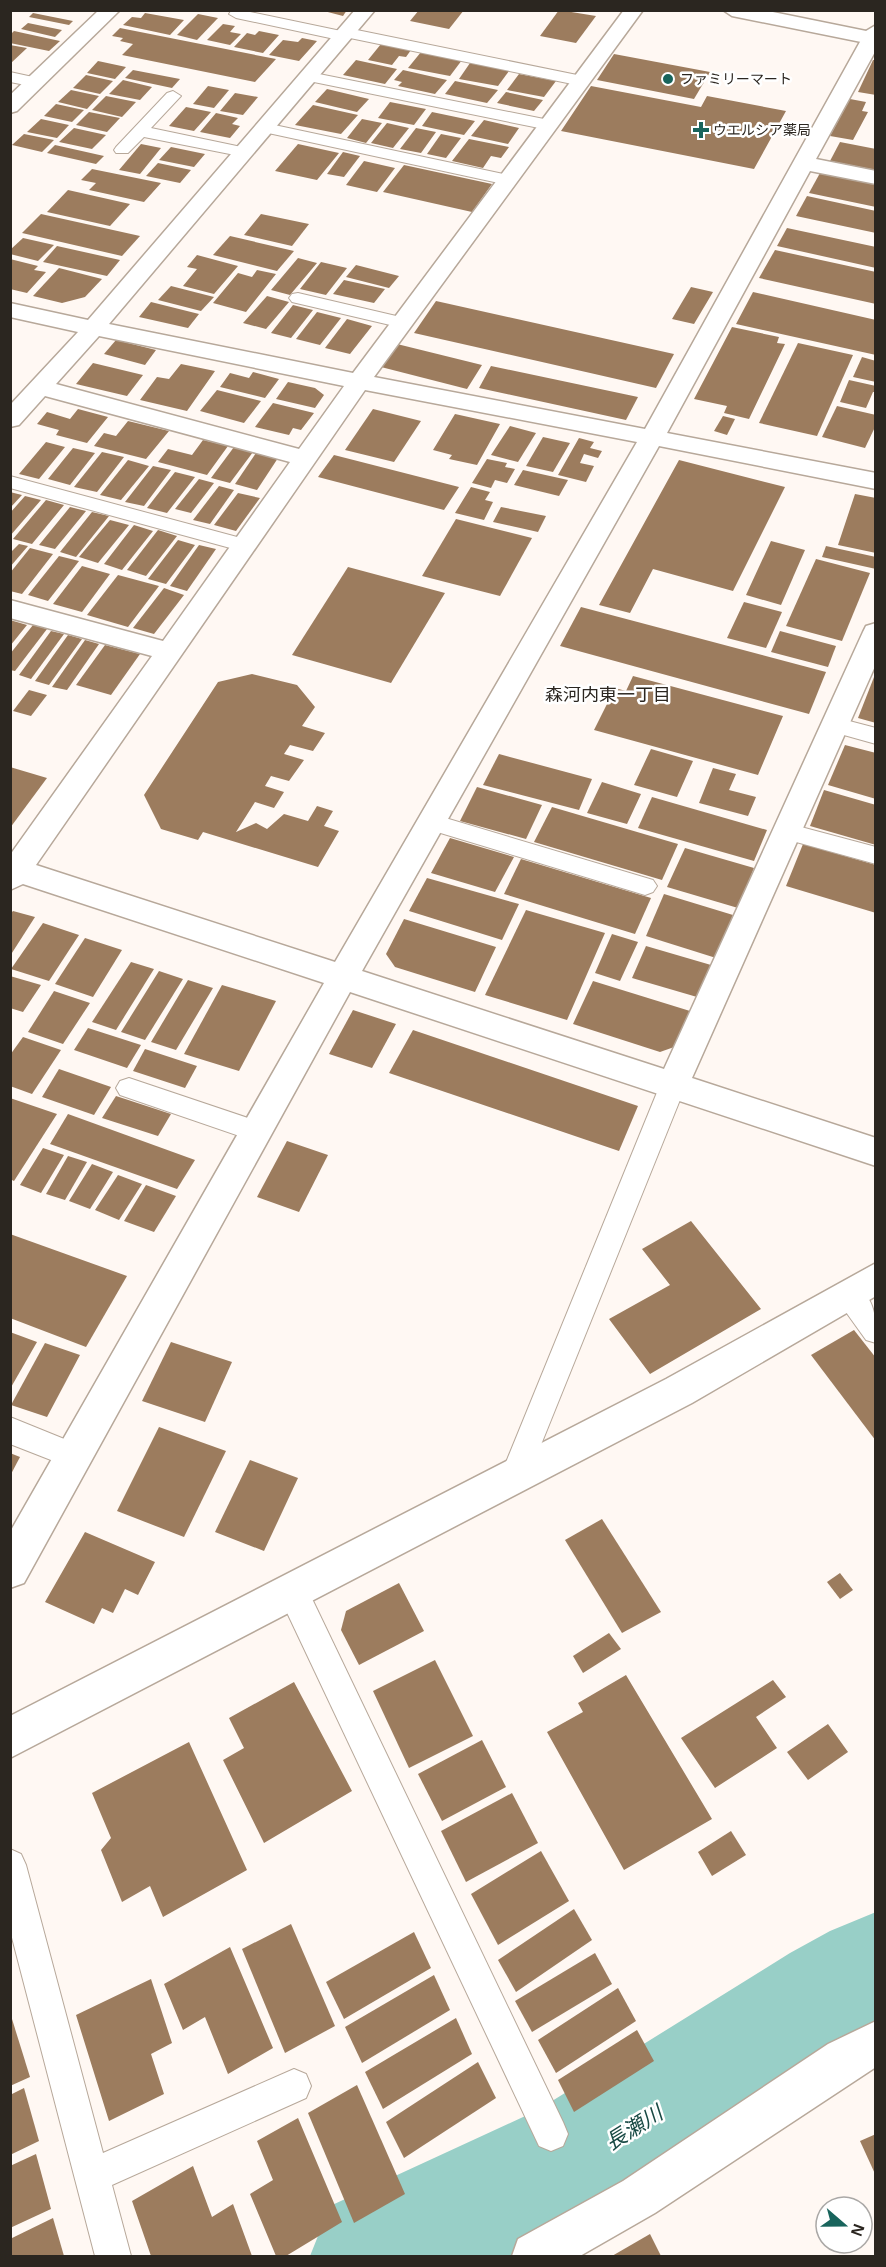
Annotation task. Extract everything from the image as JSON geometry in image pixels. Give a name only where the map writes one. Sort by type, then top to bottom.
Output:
[{"type":"street","points":[[10,106],[111,10]]},
{"type":"street","points":[[10,420],[94,328],[366,10]]},
{"type":"street","points":[[634,10],[358,383],[13,872],[343,977],[876,1152]]},
{"type":"street","points":[[10,1570],[343,977],[653,436],[874,36],[732,10]]},
{"type":"street","points":[[803,163],[876,178]]},
{"type":"street","points":[[10,310],[358,383],[653,436],[876,481]]},
{"type":"street","points":[[40,387],[306,458]]},
{"type":"street","points":[[10,609],[170,652]]},
{"type":"street","points":[[673,1085],[876,632]]},
{"type":"street","points":[[10,1738],[679,1391],[862,1286]]},
{"type":"street","points":[[535,2256],[639,2197],[844,2060],[876,2043]]},
{"type":"lane","points":[[236,14],[582,81]]},
{"type":"lane","points":[[10,77],[36,82]]},
{"type":"lane","points":[[309,77],[549,124]]},
{"type":"lane","points":[[122,150],[173,96]]},
{"type":"lane","points":[[265,128],[508,180]]},
{"type":"lane","points":[[141,131],[245,152]]},
{"type":"lane","points":[[298,298],[403,323]]},
{"type":"lane","points":[[10,482],[245,546]]},
{"type":"lane","points":[[834,725],[876,736]]},
{"type":"lane","points":[[432,822],[645,886]]},
{"type":"lane","points":[[786,831],[876,856]]},
{"type":"lane","points":[[514,1477],[673,1085]]},
{"type":"lane","points":[[129,1088],[257,1131]]},
{"type":"lane","points":[[862,1286],[876,1331]]},
{"type":"lane","points":[[10,1430],[74,1455]]},
{"type":"lane","points":[[293,1592],[551,2134]]},
{"type":"lane","points":[[10,1865],[112,2256]]},
{"type":"lane","points":[[92,2176],[294,2086]]},
{"type":"building","points":[[320,10],[347,10],[343,16]]},
{"type":"building","points":[[419,10],[464,10],[449,29],[410,21]]},
{"type":"building","points":[[559,10],[596,16],[576,43],[540,36]]},
{"type":"building","points":[[33,13],[73,21],[69,25],[29,17]]},
{"type":"building","points":[[145,13],[184,20],[170,35],[123,25],[132,17],[141,18]]},
{"type":"building","points":[[198,14],[218,18],[197,40],[177,35]]},
{"type":"building","points":[[28,23],[62,30],[55,37],[21,29]]},
{"type":"building","points":[[223,24],[235,26],[230,32],[241,34],[230,45],[207,40]]},
{"type":"building","points":[[120,28],[276,59],[255,82],[122,55],[133,44],[120,41],[123,38],[112,36]]},
{"type":"building","points":[[14,31],[60,41],[49,51],[10,43],[10,35]]},
{"type":"building","points":[[259,31],[279,35],[263,53],[234,47],[247,33],[255,35]]},
{"type":"building","points":[[302,38],[317,41],[299,61],[269,55],[283,40],[298,42]]},
{"type":"building","points":[[381,44],[411,50],[406,57],[399,56],[392,65],[368,60]]},
{"type":"building","points":[[10,45],[27,48],[10,64]]},
{"type":"building","points":[[421,52],[462,60],[450,76],[408,68]]},
{"type":"building","points":[[614,54],[710,72],[694,99],[597,80]]},
{"type":"building","points":[[356,60],[397,69],[385,84],[343,75]]},
{"type":"building","points":[[873,60],[876,60],[876,95],[858,92]]},
{"type":"building","points":[[98,61],[126,67],[115,79],[87,73]]},
{"type":"building","points":[[470,63],[509,71],[498,86],[459,79]]},
{"type":"building","points":[[133,70],[180,79],[172,88],[125,78]]},
{"type":"building","points":[[403,70],[447,80],[435,94],[398,86],[402,82],[394,80]]},
{"type":"building","points":[[519,74],[556,81],[544,97],[507,90]]},
{"type":"building","points":[[86,75],[113,81],[100,94],[73,88]]},
{"type":"building","points":[[123,80],[152,87],[140,100],[109,94]]},
{"type":"building","points":[[455,81],[498,90],[487,103],[445,94]]},
{"type":"building","points":[[208,86],[229,90],[214,108],[193,104]]},
{"type":"building","points":[[591,86],[701,107],[707,96],[786,111],[754,169],[561,131]]},
{"type":"building","points":[[327,89],[369,99],[357,112],[315,102]]},
{"type":"building","points":[[71,90],[99,96],[87,109],[58,102]]},
{"type":"building","points":[[506,92],[543,100],[534,111],[497,103]]},
{"type":"building","points":[[235,93],[258,97],[243,115],[220,111]]},
{"type":"building","points":[[106,96],[136,102],[122,117],[92,110]]},
{"type":"building","points":[[850,99],[866,102],[862,111],[868,112],[853,140],[830,136]]},
{"type":"building","points":[[390,102],[426,109],[414,125],[378,118]]},
{"type":"building","points":[[56,104],[84,110],[72,122],[44,116]]},
{"type":"building","points":[[313,105],[358,115],[341,134],[295,125]]},
{"type":"building","points":[[186,107],[211,112],[194,131],[169,126]]},
{"type":"building","points":[[89,112],[120,118],[107,132],[76,125]]},
{"type":"building","points":[[432,112],[475,121],[464,135],[422,126]]},
{"type":"building","points":[[216,113],[238,118],[232,124],[240,126],[230,138],[200,132]]},
{"type":"building","points":[[41,119],[69,125],[57,138],[27,132]]},
{"type":"building","points":[[362,119],[382,123],[366,143],[347,138]]},
{"type":"building","points":[[484,120],[519,128],[508,144],[471,136]]},
{"type":"building","points":[[387,123],[409,128],[393,148],[371,143]]},
{"type":"building","points":[[74,128],[106,135],[92,149],[59,142]]},
{"type":"building","points":[[416,128],[436,132],[421,153],[400,149]]},
{"type":"building","points":[[24,134],[54,140],[42,152],[12,145]]},
{"type":"building","points":[[441,134],[461,138],[446,158],[427,154]]},
{"type":"building","points":[[469,139],[509,147],[501,158],[491,156],[483,168],[452,161]]},
{"type":"building","points":[[840,142],[876,149],[876,170],[830,161]]},
{"type":"building","points":[[141,144],[161,148],[140,174],[119,170]]},
{"type":"building","points":[[298,144],[339,153],[317,180],[275,171]]},
{"type":"building","points":[[55,145],[104,156],[96,164],[47,153]]},
{"type":"building","points":[[171,147],[205,154],[194,167],[159,160]]},
{"type":"building","points":[[343,152],[360,156],[344,177],[327,174]]},
{"type":"building","points":[[364,161],[395,168],[377,192],[346,185]]},
{"type":"building","points":[[158,163],[191,170],[180,183],[146,176]]},
{"type":"building","points":[[404,165],[492,184],[472,212],[383,192]]},
{"type":"building","points":[[92,169],[161,183],[144,202],[89,190],[96,183],[81,180]]},
{"type":"building","points":[[820,173],[876,184],[876,207],[809,193]]},
{"type":"building","points":[[68,190],[130,204],[110,226],[47,212]]},
{"type":"building","points":[[807,196],[876,211],[876,233],[796,216]]},
{"type":"building","points":[[41,214],[140,236],[122,256],[22,233]]},
{"type":"building","points":[[261,214],[309,224],[292,246],[244,235]]},
{"type":"building","points":[[787,228],[876,247],[876,268],[777,246]]},
{"type":"building","points":[[230,236],[294,251],[277,271],[213,255]]},
{"type":"building","points":[[23,238],[54,245],[38,261],[10,254],[10,250]]},
{"type":"building","points":[[57,246],[120,260],[107,276],[43,262]]},
{"type":"building","points":[[775,250],[876,272],[876,304],[759,278]]},
{"type":"building","points":[[197,255],[238,266],[214,294],[183,286],[197,269],[187,267]]},
{"type":"building","points":[[298,258],[317,263],[290,295],[271,290]]},
{"type":"building","points":[[10,259],[38,266],[34,270],[46,272],[27,293],[10,289]]},
{"type":"building","points":[[321,262],[347,268],[326,295],[300,289]]},
{"type":"building","points":[[356,265],[399,276],[389,288],[346,277]]},
{"type":"building","points":[[59,268],[102,279],[85,297],[62,303],[33,296]]},
{"type":"building","points":[[257,270],[276,274],[246,312],[213,303],[238,273],[252,277]]},
{"type":"building","points":[[344,280],[385,289],[374,303],[333,294]]},
{"type":"building","points":[[171,286],[214,297],[201,311],[158,300]]},
{"type":"building","points":[[691,287],[713,292],[694,324],[672,319]]},
{"type":"building","points":[[753,292],[876,320],[876,355],[736,324]]},
{"type":"building","points":[[267,296],[289,302],[266,329],[243,323]]},
{"type":"building","points":[[436,301],[674,354],[656,388],[414,333]]},
{"type":"building","points":[[151,302],[199,314],[188,328],[139,317]]},
{"type":"building","points":[[293,305],[313,310],[291,338],[271,333]]},
{"type":"building","points":[[317,312],[341,318],[320,345],[296,339]]},
{"type":"building","points":[[347,319],[372,326],[350,354],[325,348]]},
{"type":"building","points":[[732,327],[779,337],[777,343],[785,344],[749,419],[724,413],[727,406],[694,399]]},
{"type":"building","points":[[116,340],[156,350],[145,365],[104,354]]},
{"type":"building","points":[[798,343],[853,355],[817,436],[759,423]]},
{"type":"building","points":[[397,344],[482,365],[467,389],[381,367]]},
{"type":"building","points":[[862,357],[876,361],[876,382],[853,377]]},
{"type":"building","points":[[93,363],[143,375],[127,396],[76,384]]},
{"type":"building","points":[[181,364],[215,371],[187,411],[140,400],[157,377],[169,379]]},
{"type":"building","points":[[491,366],[638,397],[626,420],[479,388]]},
{"type":"building","points":[[253,372],[279,379],[265,398],[220,387],[230,373],[249,378]]},
{"type":"building","points":[[849,380],[876,386],[876,392],[873,392],[866,408],[840,402]]},
{"type":"building","points":[[288,382],[315,388],[324,395],[315,408],[276,399]]},
{"type":"building","points":[[217,390],[261,401],[244,423],[200,411]]},
{"type":"building","points":[[273,403],[314,413],[301,430],[293,428],[289,435],[255,427]]},
{"type":"building","points":[[837,406],[876,415],[876,425],[865,448],[822,437]]},
{"type":"building","points":[[78,409],[108,417],[87,443],[56,435],[59,430],[37,424],[47,412],[70,419]]},
{"type":"building","points":[[373,409],[421,421],[394,462],[345,450]]},
{"type":"building","points":[[455,414],[500,424],[477,465],[449,459],[452,455],[433,450]]},
{"type":"building","points":[[723,416],[735,419],[727,435],[714,431]]},
{"type":"building","points":[[128,421],[169,431],[146,459],[94,446],[104,433],[116,436]]},
{"type":"building","points":[[510,426],[536,433],[518,462],[491,455]]},
{"type":"building","points":[[543,437],[570,443],[553,472],[526,466]]},
{"type":"building","points":[[579,438],[594,442],[590,448],[602,451],[598,458],[584,454],[580,463],[594,466],[586,482],[558,475]]},
{"type":"building","points":[[203,440],[228,446],[207,475],[158,462],[168,449],[192,455]]},
{"type":"building","points":[[46,442],[65,447],[39,479],[19,474]]},
{"type":"building","points":[[234,447],[253,452],[230,483],[211,478]]},
{"type":"building","points":[[73,448],[95,453],[70,485],[48,479]]},
{"type":"building","points":[[102,452],[124,457],[97,492],[74,487]]},
{"type":"building","points":[[256,453],[278,458],[257,490],[235,484]]},
{"type":"building","points":[[334,455],[459,487],[444,510],[318,477]]},
{"type":"building","points":[[487,459],[507,463],[505,467],[515,469],[507,483],[495,480],[491,488],[472,483]]},
{"type":"building","points":[[128,460],[149,466],[121,500],[100,495]]},
{"type":"building","points":[[679,460],[785,487],[733,591],[653,569],[630,613],[599,605]]},
{"type":"building","points":[[153,466],[171,470],[144,506],[125,502]]},
{"type":"building","points":[[523,470],[568,480],[559,496],[514,485]]},
{"type":"building","points":[[175,472],[195,477],[167,513],[147,508]]},
{"type":"building","points":[[199,479],[214,483],[191,513],[175,509]]},
{"type":"building","points":[[219,486],[234,490],[210,524],[193,520]]},
{"type":"building","points":[[471,487],[490,492],[485,500],[493,502],[484,520],[455,513]]},
{"type":"building","points":[[10,492],[22,495],[10,508]]},
{"type":"building","points":[[238,493],[260,498],[236,531],[214,525]]},
{"type":"building","points":[[855,494],[876,498],[876,553],[838,545]]},
{"type":"building","points":[[25,496],[41,500],[10,536],[10,513]]},
{"type":"building","points":[[46,500],[64,505],[32,544],[13,539]]},
{"type":"building","points":[[70,507],[86,511],[55,549],[39,545]]},
{"type":"building","points":[[501,507],[546,516],[538,532],[493,522]]},
{"type":"building","points":[[92,512],[109,516],[76,557],[60,552]]},
{"type":"building","points":[[456,519],[532,538],[500,596],[422,576]]},
{"type":"building","points":[[110,520],[129,525],[98,563],[79,557]]},
{"type":"building","points":[[134,525],[153,531],[122,570],[104,564]]},
{"type":"building","points":[[158,530],[177,536],[146,576],[127,570]]},
{"type":"building","points":[[178,540],[195,545],[166,584],[148,579]]},
{"type":"building","points":[[771,541],[805,550],[781,605],[746,595]]},
{"type":"building","points":[[19,544],[28,546],[10,567],[10,553]]},
{"type":"building","points":[[199,545],[216,549],[187,591],[170,586]]},
{"type":"building","points":[[826,546],[876,557],[876,569],[822,557]]},
{"type":"building","points":[[30,548],[53,554],[22,594],[10,591],[10,573]]},
{"type":"building","points":[[59,556],[79,561],[48,601],[28,595]]},
{"type":"building","points":[[816,559],[870,573],[842,641],[786,626]]},
{"type":"building","points":[[82,566],[110,574],[82,612],[53,604]]},
{"type":"building","points":[[348,567],[445,593],[391,683],[292,655]]},
{"type":"building","points":[[118,575],[159,586],[128,627],[87,615]]},
{"type":"building","points":[[164,588],[184,595],[154,634],[133,628]]},
{"type":"building","points":[[744,602],[782,612],[766,648],[727,638]]},
{"type":"building","points":[[581,607],[826,672],[809,714],[560,646]]},
{"type":"building","points":[[10,620],[27,625],[10,646]]},
{"type":"building","points":[[33,625],[47,629],[15,671],[10,670],[10,654]]},
{"type":"building","points":[[51,631],[64,634],[31,679],[19,675]]},
{"type":"building","points":[[780,631],[836,646],[828,667],[771,652]]},
{"type":"building","points":[[68,635],[82,639],[49,685],[35,681]]},
{"type":"building","points":[[85,640],[99,644],[67,690],[52,687]]},
{"type":"building","points":[[105,645],[140,654],[111,695],[76,685]]},
{"type":"building","points":[[252,674],[297,685],[315,707],[302,726],[325,733],[313,751],[290,745],[284,754],[304,760],[289,781],[271,776],[265,786],[284,792],[274,808],[255,802],[236,832],[256,823],[267,829],[284,814],[308,821],[317,806],[333,811],[324,826],[339,831],[318,867],[203,832],[198,840],[161,829],[144,795],[218,682]]},
{"type":"building","points":[[633,676],[783,716],[758,775],[594,730],[615,688],[626,691]]},
{"type":"building","points":[[874,677],[876,677],[876,723],[858,718]]},
{"type":"building","points":[[29,690],[47,695],[31,716],[13,711]]},
{"type":"building","points":[[845,745],[876,753],[876,799],[828,785]]},
{"type":"building","points":[[651,749],[693,761],[677,797],[634,785]]},
{"type":"building","points":[[499,754],[592,779],[579,810],[483,785]]},
{"type":"building","points":[[10,767],[47,778],[10,828]]},
{"type":"building","points":[[713,768],[736,774],[729,790],[756,797],[748,816],[699,803]]},
{"type":"building","points":[[602,782],[641,794],[627,824],[587,813]]},
{"type":"building","points":[[477,787],[542,805],[526,839],[460,821]]},
{"type":"building","points":[[824,790],[876,805],[876,845],[810,826]]},
{"type":"building","points":[[652,797],[767,830],[754,861],[638,828]]},
{"type":"building","points":[[552,807],[678,844],[662,880],[534,842]]},
{"type":"building","points":[[450,838],[514,857],[495,892],[431,873]]},
{"type":"building","points":[[803,844],[876,865],[876,913],[786,886]]},
{"type":"building","points":[[685,848],[754,868],[738,908],[667,887]]},
{"type":"building","points":[[521,859],[651,898],[635,934],[504,894]]},
{"type":"building","points":[[427,878],[519,904],[502,940],[409,911]]},
{"type":"building","points":[[664,894],[733,915],[716,958],[646,936]]},
{"type":"building","points":[[526,910],[605,933],[567,1020],[485,995]]},
{"type":"building","points":[[13,911],[35,917],[10,956],[10,914]]},
{"type":"building","points":[[404,919],[496,947],[475,992],[395,967],[386,954]]},
{"type":"building","points":[[43,923],[79,935],[49,981],[11,969]]},
{"type":"building","points":[[612,934],[638,942],[620,981],[595,973]]},
{"type":"building","points":[[85,938],[122,950],[93,997],[55,984]]},
{"type":"building","points":[[646,946],[711,965],[697,997],[632,978]]},
{"type":"building","points":[[131,962],[154,969],[116,1030],[92,1022]]},
{"type":"building","points":[[159,971],[183,979],[145,1040],[121,1032]]},
{"type":"building","points":[[10,976],[41,985],[23,1012],[10,1008]]},
{"type":"building","points":[[188,980],[213,988],[176,1050],[151,1042]]},
{"type":"building","points":[[593,981],[690,1011],[677,1046],[660,1052],[573,1024]]},
{"type":"building","points":[[222,985],[276,1001],[239,1071],[184,1054]]},
{"type":"building","points":[[54,991],[90,1003],[63,1044],[28,1032]]},
{"type":"building","points":[[353,1010],[396,1024],[372,1068],[329,1054]]},
{"type":"building","points":[[88,1028],[141,1045],[127,1068],[74,1050]]},
{"type":"building","points":[[413,1030],[638,1106],[619,1151],[389,1073]]},
{"type":"building","points":[[23,1037],[61,1050],[32,1094],[10,1086],[10,1055]]},
{"type":"building","points":[[145,1049],[197,1066],[185,1088],[133,1071]]},
{"type":"building","points":[[59,1069],[111,1087],[94,1115],[42,1097]]},
{"type":"building","points":[[116,1096],[171,1114],[158,1136],[102,1118]]},
{"type":"building","points":[[10,1098],[57,1114],[14,1181],[10,1179]]},
{"type":"building","points":[[68,1114],[195,1160],[177,1189],[50,1144]]},
{"type":"building","points":[[287,1141],[328,1155],[299,1212],[257,1197]]},
{"type":"building","points":[[43,1148],[64,1155],[41,1193],[20,1185]]},
{"type":"building","points":[[68,1156],[87,1162],[65,1200],[46,1194]]},
{"type":"building","points":[[92,1164],[113,1172],[90,1209],[69,1201]]},
{"type":"building","points":[[118,1175],[142,1184],[119,1220],[95,1210]]},
{"type":"building","points":[[146,1185],[176,1196],[154,1232],[124,1221]]},
{"type":"building","points":[[691,1221],[761,1309],[650,1374],[609,1319],[670,1285],[642,1249]]},
{"type":"building","points":[[10,1234],[127,1276],[86,1347],[10,1318]]},
{"type":"building","points":[[854,1330],[876,1358],[876,1441],[811,1355]]},
{"type":"building","points":[[10,1332],[37,1342],[10,1389]]},
{"type":"building","points":[[171,1342],[232,1362],[205,1422],[142,1401]]},
{"type":"building","points":[[45,1343],[80,1355],[47,1417],[11,1405]]},
{"type":"building","points":[[159,1427],[226,1451],[184,1537],[117,1511]]},
{"type":"building","points":[[10,1453],[20,1457],[10,1476]]},
{"type":"building","points":[[250,1460],[298,1478],[264,1551],[215,1532]]},
{"type":"building","points":[[602,1519],[661,1612],[622,1633],[565,1540]]},
{"type":"building","points":[[85,1532],[155,1562],[138,1595],[125,1589],[113,1613],[102,1608],[94,1624],[45,1602]]},
{"type":"building","points":[[840,1573],[853,1590],[840,1599],[827,1582]]},
{"type":"building","points":[[399,1583],[424,1631],[359,1665],[341,1630],[346,1611]]},
{"type":"building","points":[[609,1633],[621,1649],[583,1673],[573,1656]]},
{"type":"building","points":[[435,1660],[473,1736],[409,1768],[373,1691]]},
{"type":"building","points":[[626,1675],[712,1819],[624,1870],[547,1732],[583,1712],[578,1703]]},
{"type":"building","points":[[773,1680],[786,1697],[756,1717],[777,1748],[715,1788],[681,1738]]},
{"type":"building","points":[[294,1682],[352,1791],[264,1843],[223,1760],[244,1748],[229,1718]]},
{"type":"building","points":[[828,1724],[848,1752],[808,1780],[787,1752]]},
{"type":"building","points":[[482,1740],[506,1787],[442,1821],[418,1774]]},
{"type":"building","points":[[189,1742],[247,1870],[163,1917],[150,1886],[122,1902],[101,1850],[111,1838],[92,1793]]},
{"type":"building","points":[[512,1793],[538,1843],[466,1882],[441,1831]]},
{"type":"building","points":[[731,1831],[746,1855],[712,1876],[698,1852]]},
{"type":"building","points":[[541,1851],[569,1901],[498,1945],[471,1894]]},
{"type":"building","points":[[574,1909],[592,1940],[516,1992],[498,1960]]},
{"type":"building","points":[[291,1924],[335,2026],[285,2053],[242,1949]]},
{"type":"building","points":[[414,1932],[431,1968],[344,2019],[326,1982]]},
{"type":"building","points":[[230,1947],[273,2048],[228,2074],[205,2017],[183,2030],[164,1984]]},
{"type":"building","points":[[595,1953],[612,1984],[532,2032],[515,2001]]},
{"type":"building","points":[[434,1975],[450,2010],[362,2063],[345,2027]]},
{"type":"building","points":[[151,1979],[172,2043],[151,2054],[164,2094],[109,2121],[76,2015]]},
{"type":"building","points":[[618,1988],[636,2021],[556,2073],[538,2040]]},
{"type":"building","points":[[456,2018],[472,2054],[383,2109],[365,2072]]},
{"type":"building","points":[[12,2019],[30,2077],[10,2086],[10,2020]]},
{"type":"building","points":[[637,2030],[654,2061],[574,2112],[558,2080]]},
{"type":"building","points":[[478,2062],[496,2098],[404,2158],[386,2122]]},
{"type":"building","points":[[357,2085],[405,2194],[354,2223],[308,2113]]},
{"type":"building","points":[[24,2088],[39,2141],[10,2155],[10,2095]]},
{"type":"building","points":[[298,2118],[342,2222],[286,2256],[276,2256],[250,2194],[273,2180],[257,2141]]},
{"type":"building","points":[[876,2134],[876,2176],[860,2141]]},
{"type":"building","points":[[36,2154],[51,2209],[10,2228],[10,2166]]},
{"type":"building","points":[[193,2166],[212,2217],[233,2204],[252,2256],[151,2256],[132,2201]]},
{"type":"building","points":[[53,2218],[64,2256],[10,2256],[10,2239]]},
{"type":"building","points":[[650,2234],[661,2256],[612,2256]]},
{"type":"waterway","name":"長瀬川","points":[[380,2256],[584,2159],[836,1999],[876,1977]]},
{"type":"place","name":"ファミリーマート","points":[[668,79]]},
{"type":"place","name":"ウエルシア薬局","points":[[701,130]]},
{"type":"district","name":"森河内東一丁目","points":[[608,695]]}]
